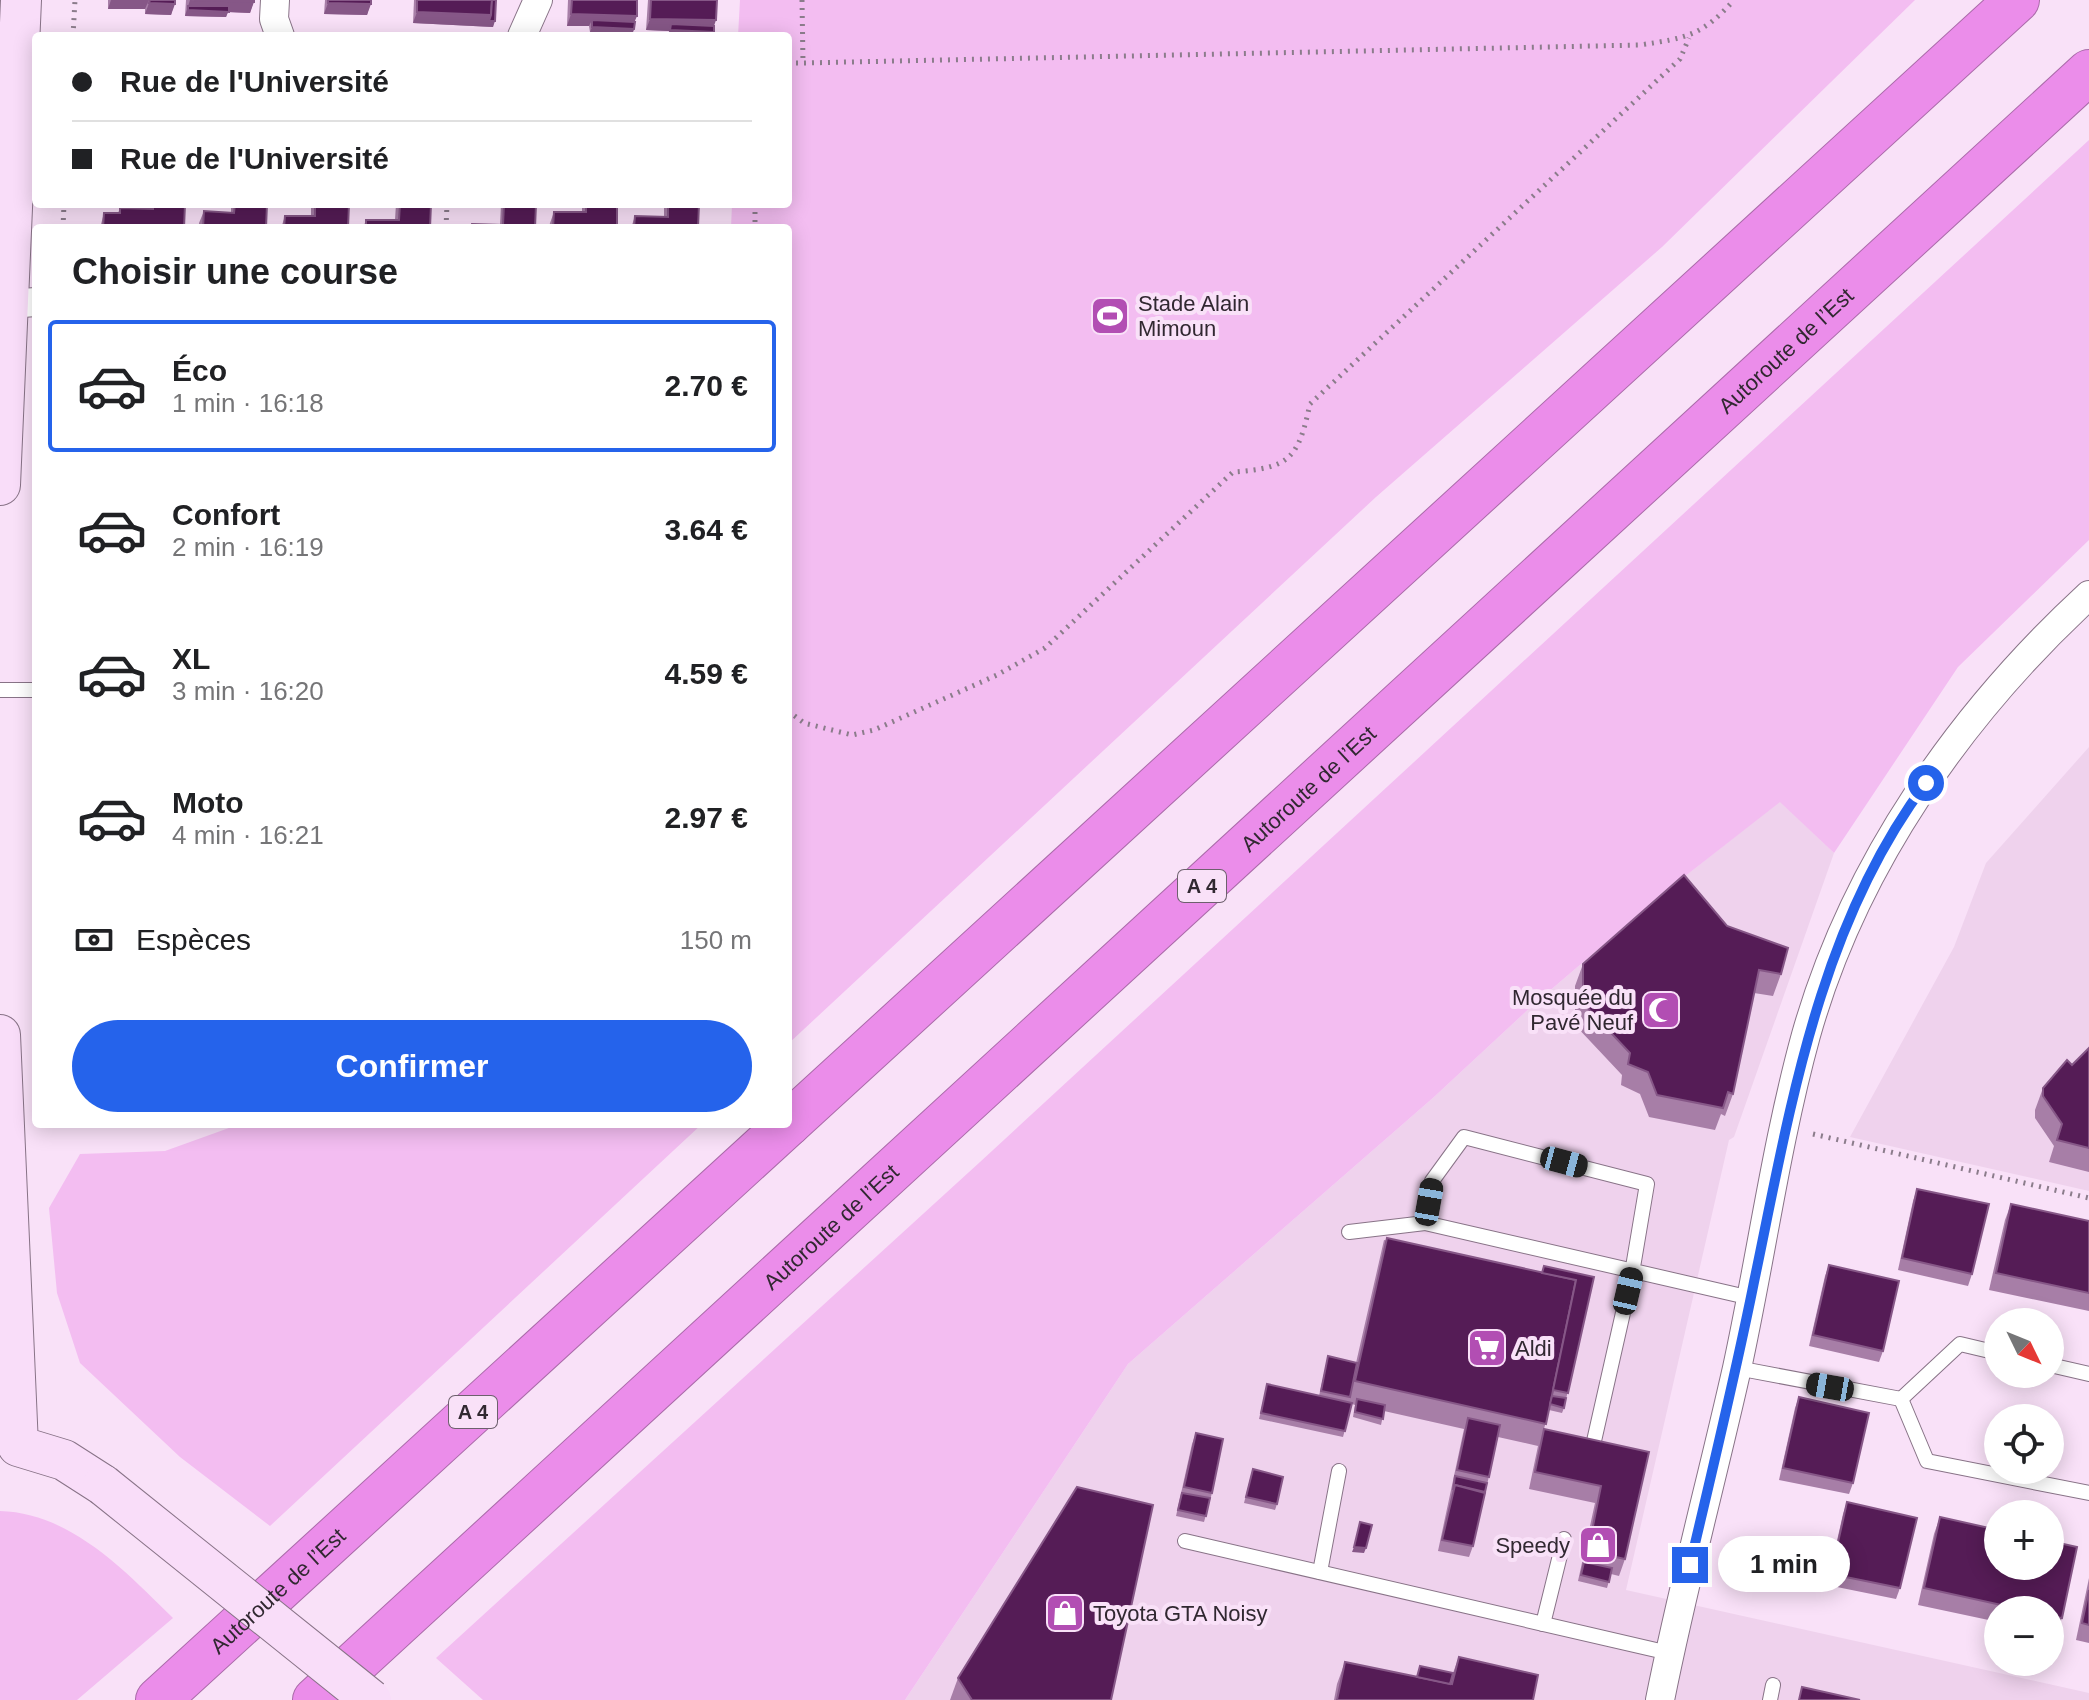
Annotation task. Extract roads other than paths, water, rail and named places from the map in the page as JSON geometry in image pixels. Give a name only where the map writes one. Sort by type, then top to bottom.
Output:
[{"type":"highway","name":"Autoroute de l’Est","points":[[792,1120],[2017,0]]},
{"type":"highway","name":"Autoroute de l’Est","points":[[315,1700],[2089,72]]},
{"type":"highway","name":"Autoroute de l’Est","points":[[158,1700],[784,1128]]},
{"type":"main road","points":[[0,485],[22,303],[21,0]]},
{"type":"main road","points":[[0,1035],[18,1446],[64,1460],[103,1485],[371,1700]]},
{"type":"street","points":[[275,0],[274,19],[279,32]]},
{"type":"street","points":[[524,32],[538,0]]},
{"type":"street","points":[[1660,1700],[1737,1368],[1807,1034],[1852,913],[1910,805],[2014,668],[2089,595]]},
{"type":"lane","points":[[0,690],[32,690]]},
{"type":"lane","points":[[1425,1223],[1432,1181],[1464,1137],[1647,1184],[1632,1273],[1594,1441]]},
{"type":"lane","points":[[1349,1232],[1425,1223],[1751,1298]]},
{"type":"lane","points":[[1901,1399],[1960,1344],[1984,1350]]},
{"type":"lane","points":[[1737,1368],[1901,1399]]},
{"type":"lane","points":[[2064,1368],[2089,1374]]},
{"type":"lane","points":[[1901,1399],[1927,1461],[2089,1493]]},
{"type":"lane","points":[[1320,1572],[1339,1471]]},
{"type":"lane","points":[[1543,1624],[1564,1539]]},
{"type":"lane","points":[[1185,1541],[1669,1653]]},
{"type":"place","name":"Stade Alain Mimoun","points":[[1110,316]]},
{"type":"place","name":"Mosquée du Pavé Neuf","points":[[1661,1010]]},
{"type":"place","name":"Aldi","points":[[1487,1348]]},
{"type":"place","name":"Speedy","points":[[1598,1545]]},
{"type":"place","name":"Toyota GTA Noisy","points":[[1065,1613]]}]
